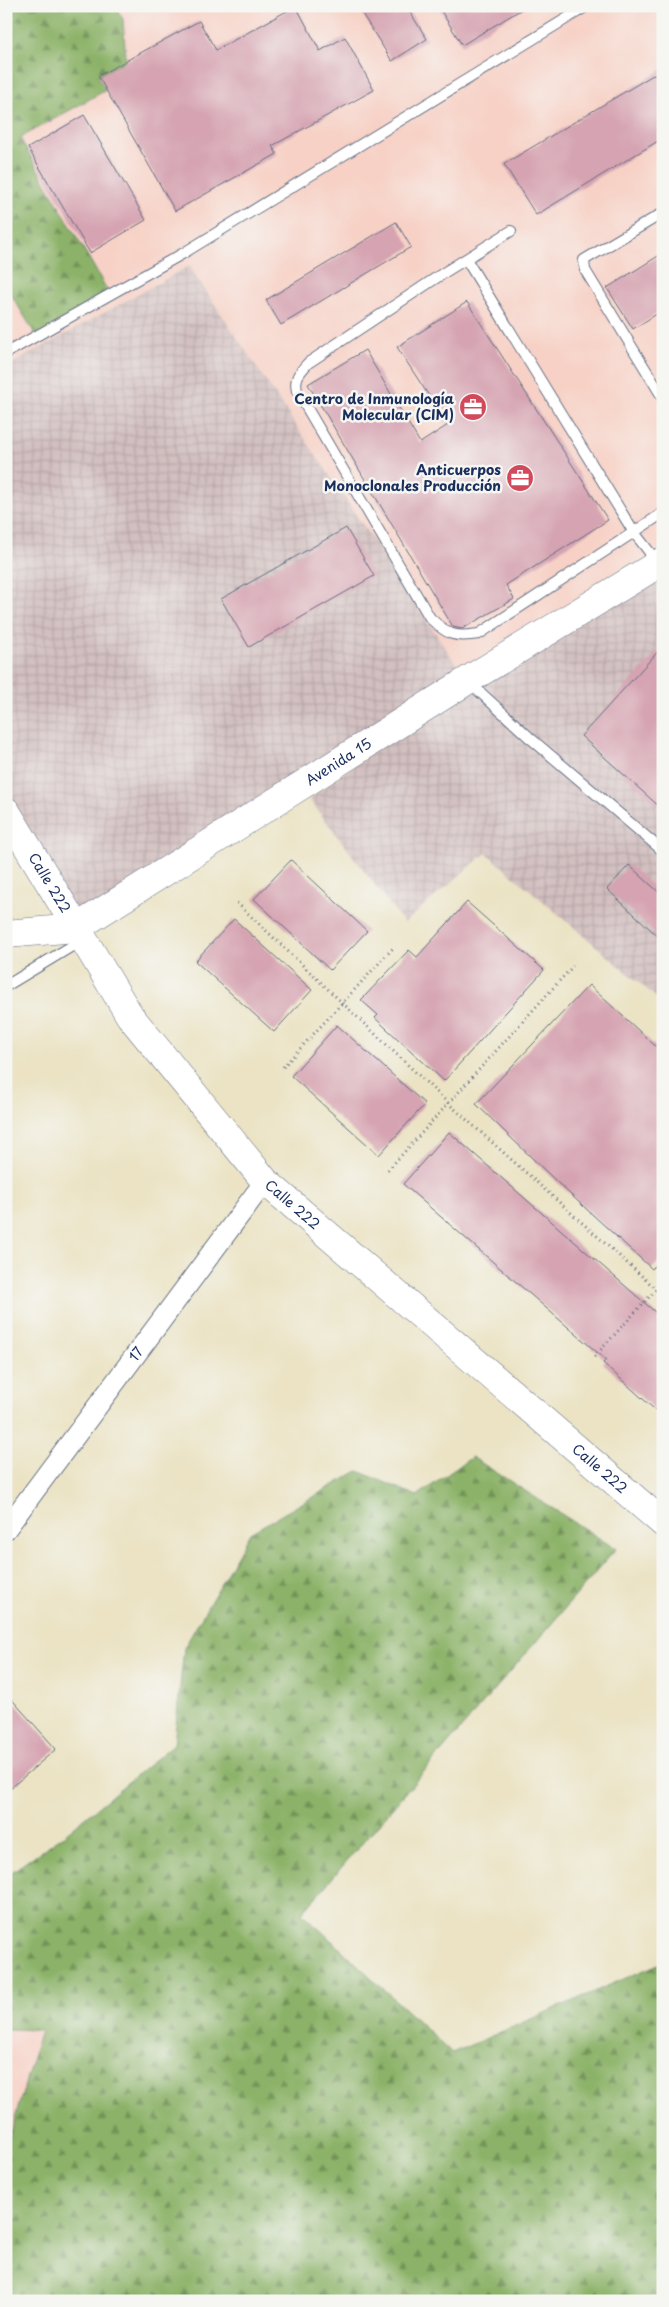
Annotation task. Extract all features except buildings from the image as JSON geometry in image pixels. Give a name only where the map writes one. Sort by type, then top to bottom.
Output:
[{"type":"main road","name":"Avenida 15","points":[[6,934],[79,934],[468,680],[661,562]]},
{"type":"main road","name":"Calle 222","points":[[6,811],[130,1016],[265,1181],[663,1523]]},
{"type":"street","name":"17","points":[[6,1528],[265,1181]]},
{"type":"lane","points":[[6,353],[182,254],[587,6]]},
{"type":"lane","points":[[663,212],[584,260],[585,270],[663,398]]},
{"type":"lane","points":[[511,231],[308,363],[298,374],[295,382],[296,391],[430,618],[446,632],[461,637],[479,634],[663,513]]},
{"type":"lane","points":[[466,259],[633,531],[661,562]]},
{"type":"lane","points":[[468,680],[529,737],[663,850]]},
{"type":"lane","points":[[6,986],[79,934]]},
{"type":"path","points":[[238,903],[448,1103],[663,1295]]},
{"type":"path","points":[[283,1067],[394,947]]},
{"type":"path","points":[[388,1170],[573,966]]},
{"type":"path","points":[[594,1357],[663,1282]]},
{"type":"shaded area","name":"Centro de Inmunología Molecular (CIM)","points":[[6,6],[663,6],[663,548],[461,671],[189,266],[6,367]]},
{"type":"shaded area","points":[[189,266],[461,671],[663,561],[663,1003],[486,853],[404,923],[309,799],[460,686],[76,928],[6,811],[6,367]]},
{"type":"shaded area","points":[[6,2029],[41,2029],[6,2149]]},
{"type":"green space","points":[[6,6],[115,6],[123,19],[126,61],[98,75],[106,90],[20,138],[110,295],[37,337],[6,286]]},
{"type":"green space","points":[[472,1457],[616,1549],[302,1913],[452,2053],[663,1962],[663,2301],[6,2301],[6,2149],[41,2030],[6,2029],[6,1876],[64,1835],[174,1744],[184,1648],[250,1533],[358,1471],[417,1496]]},
{"type":"place","name":"Centro de Inmunología Molecular (CIM)","points":[[473,407]]},
{"type":"place","name":"Anticuerpos Monoclonales Producción","points":[[520,478]]}]
